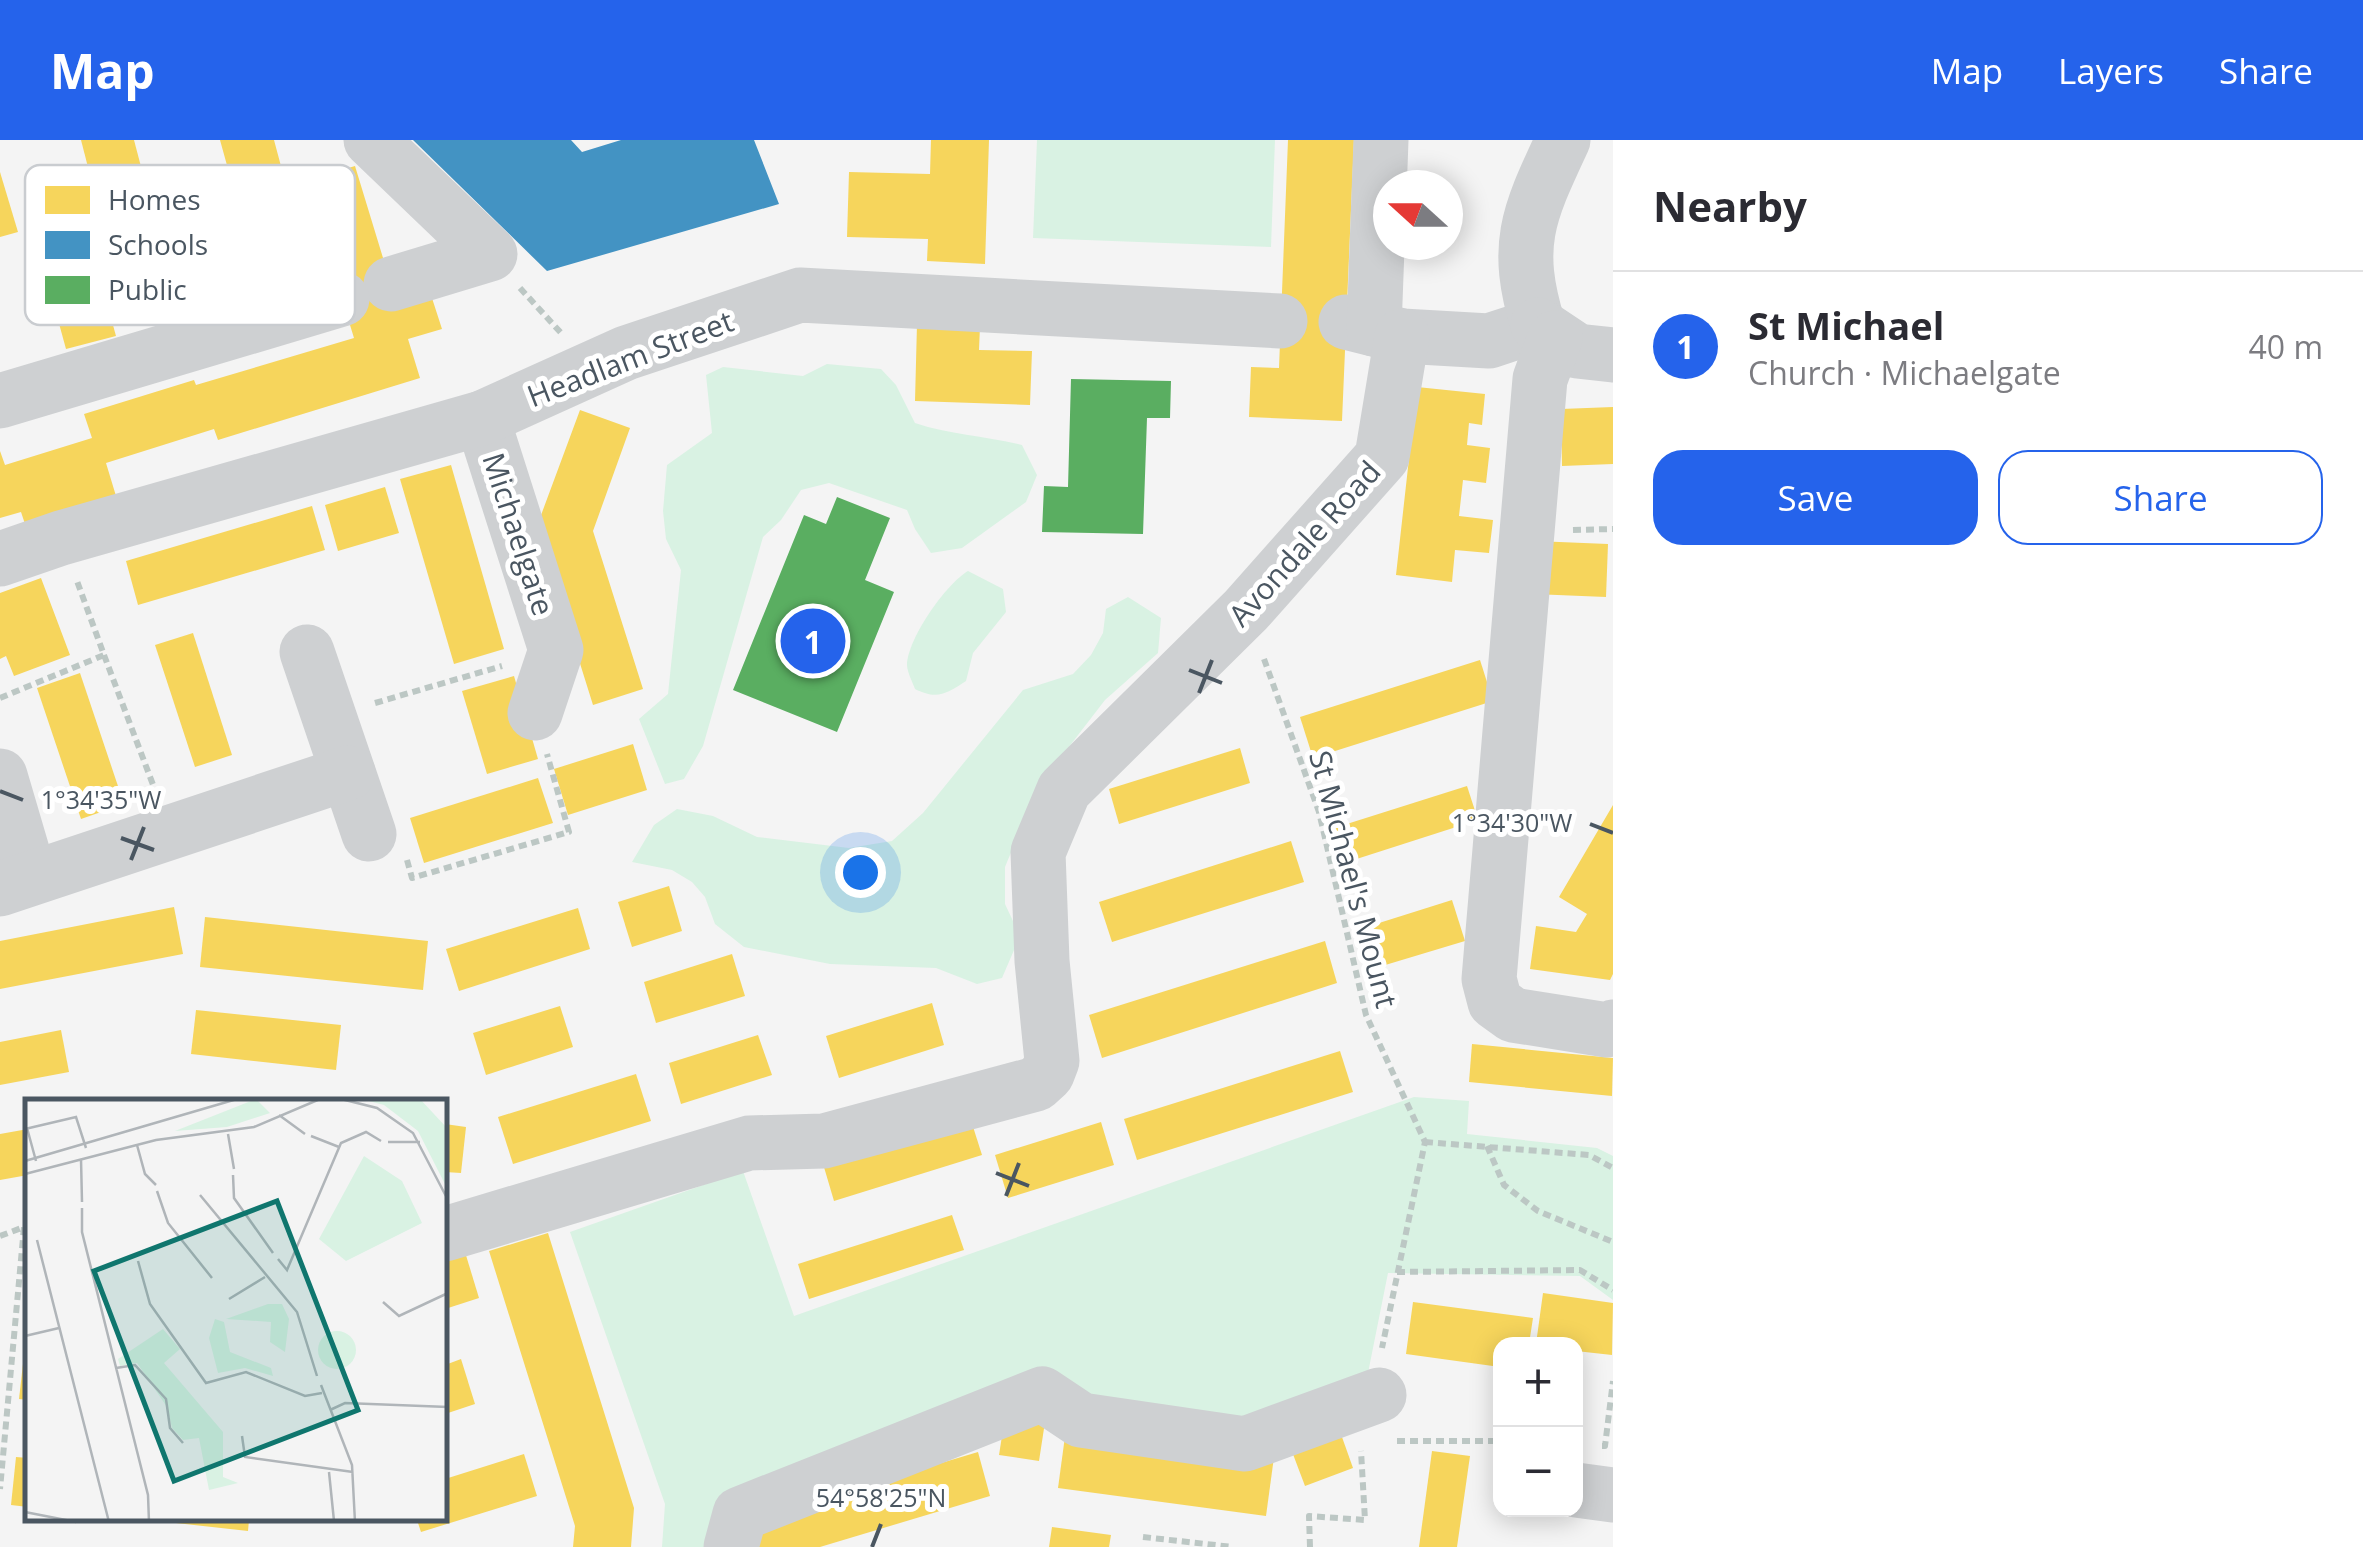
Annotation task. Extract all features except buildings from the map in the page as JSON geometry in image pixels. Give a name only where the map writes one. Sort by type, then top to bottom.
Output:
[{"type":"street","points":[[355,294],[490,254],[371,140]]},
{"type":"street","name":"Avondale Road","points":[[448,1233],[749,1144],[824,1141],[1036,1084],[1046,1074],[1052,1062],[1042,961],[1038,852],[1064,790],[1246,610],[1382,457],[1374,329],[1381,140]]},
{"type":"street","points":[[1563,140],[1532,207],[1524,256],[1530,298],[1547,331],[1576,351],[1613,355]]},
{"type":"street","name":"Headlam Street","points":[[0,559],[61,538],[482,418],[626,354],[800,295],[1280,321]]},
{"type":"street","points":[[0,401],[253,325]]},
{"type":"street","points":[[1374,329],[1488,341],[1547,331]]},
{"type":"street","points":[[1547,331],[1489,979],[1495,1002],[1513,1016],[1606,1030],[1613,1027]]},
{"type":"street","name":"Michaelgate","points":[[482,418],[556,650],[535,713]]},
{"type":"street","points":[[308,652],[348,773],[388,846]]},
{"type":"street","points":[[0,776],[15,884],[348,773]]},
{"type":"street","points":[[731,1547],[740,1514],[1042,1394],[1081,1420],[1245,1444],[1370,1417]]},
{"type":"street","points":[[1583,1468],[1613,1495]]},
{"type":"path","points":[[490,254],[593,368]]},
{"type":"path","points":[[61,538],[170,832]]},
{"type":"path","name":"St Michael's Mount","points":[[1246,610],[1320,812],[1366,1016],[1425,1142]]},
{"type":"path","name":"Michaelgate","points":[[362,706],[556,650]]},
{"type":"path","points":[[0,698],[104,655]]},
{"type":"path","points":[[388,846],[412,878],[568,832],[535,713]]},
{"type":"path","points":[[1613,1168],[1589,1155],[1425,1142],[1397,1272],[1580,1270],[1613,1290]]},
{"type":"path","points":[[1487,1146],[1504,1185],[1538,1211],[1613,1242]]},
{"type":"path","points":[[0,1236],[24,1227],[0,1488]]},
{"type":"path","points":[[1583,1468],[1605,1446],[1613,1381]]},
{"type":"path","points":[[1310,1547],[1309,1516],[1365,1520],[1370,1417]]},
{"type":"path","points":[[1143,1537],[1233,1547]]},
{"type":"green space","points":[[1037,140],[1275,140],[1271,247],[1033,238]]},
{"type":"green space","points":[[827,364],[881,369],[896,385],[915,423],[1022,445],[1037,475],[1026,502],[962,548],[931,553],[907,510],[829,483],[801,490],[781,520],[763,537],[703,746],[684,779],[665,784],[639,719],[668,694],[681,570],[666,539],[663,511],[667,465],[712,433],[706,375],[723,367],[803,376]]},
{"type":"green space","points":[[968,571],[1003,589],[1006,612],[973,653],[966,681],[941,694],[915,689],[907,665],[914,641],[949,587]]},
{"type":"green space","points":[[1128,597],[1161,618],[1158,653],[1105,700],[1038,787],[1005,867],[1005,904],[1020,936],[1002,978],[977,984],[936,968],[830,964],[744,947],[715,924],[705,897],[692,882],[672,870],[632,862],[654,825],[677,809],[713,816],[757,837],[849,848],[892,841],[923,813],[1023,690],[1073,674],[1091,655],[1103,633],[1106,609]]},
{"type":"green space","points":[[1414,1097],[1469,1101],[1467,1134],[1597,1148],[1613,1156],[1613,1300],[1580,1276],[1388,1273],[1366,1383],[1251,1424],[1096,1408],[1043,1374],[716,1547],[662,1547],[665,1504],[570,1232],[743,1171],[794,1316]]},
{"type":"place","name":"St Michael","points":[[813,641]]}]
